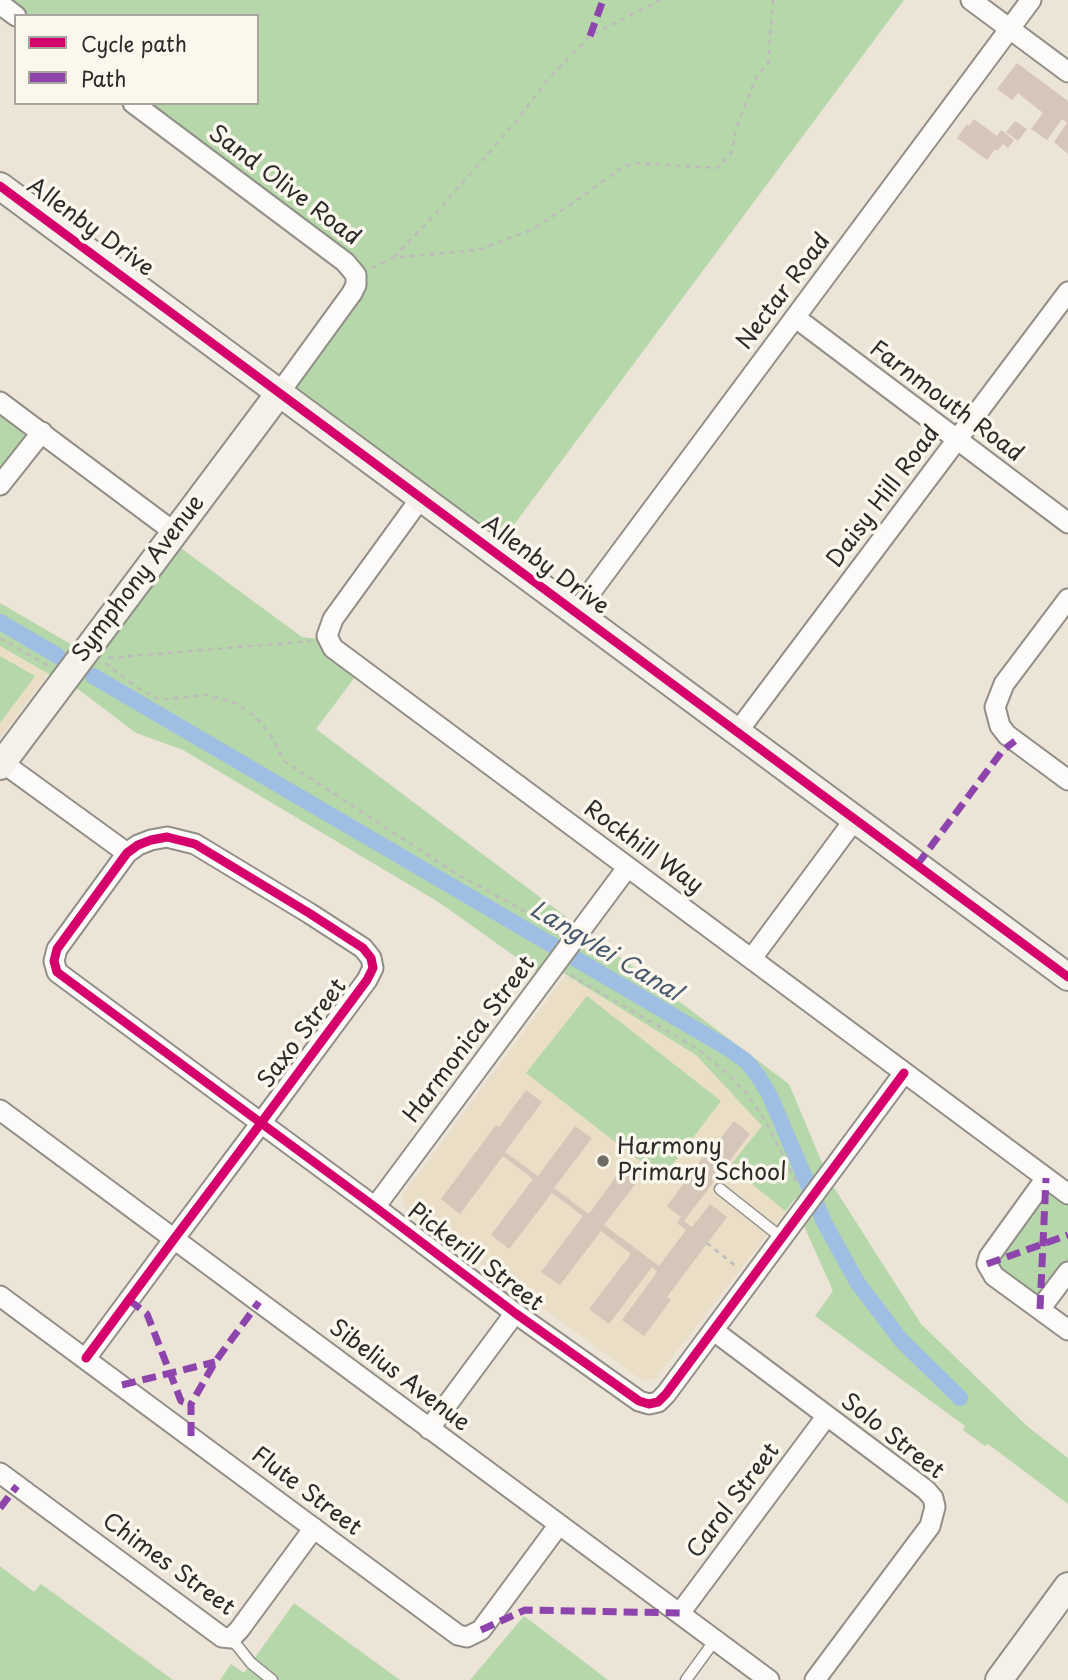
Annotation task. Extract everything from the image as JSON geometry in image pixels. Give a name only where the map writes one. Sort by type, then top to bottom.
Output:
[{"type":"street","points":[[971,0],[1068,72]]},
{"type":"street","name":"Nectar Road","points":[[576,612],[1031,0]]},
{"type":"street","name":"Sand Olive Road","points":[[136,105],[345,262],[356,275],[356,285],[352,293],[280,392]]},
{"type":"street","name":"Allenby Drive","points":[[0,186],[1068,977]]},
{"type":"street","name":"Daisy Hill Road","points":[[738,732],[1068,292]]},
{"type":"street","name":"Farnmouth Road","points":[[796,318],[1068,523]]},
{"type":"street","name":"Symphony Avenue","points":[[1,764],[62,675],[85,652],[280,392]]},
{"type":"street","points":[[0,402],[174,532]]},
{"type":"street","points":[[0,485],[42,432]]},
{"type":"street","points":[[328,640],[327,630],[333,619],[420,499]]},
{"type":"street","points":[[1068,599],[1004,684],[995,707],[1000,726],[1007,735],[1068,780]]},
{"type":"street","name":"Rockhill Way","points":[[328,640],[337,652],[1068,1194]]},
{"type":"street","points":[[1,764],[127,853]]},
{"type":"street","points":[[752,958],[855,819]]},
{"type":"street","name":"Saxo Street","points":[[86,1358],[367,980],[373,968],[371,957],[363,948],[195,844],[167,837],[138,845],[127,853]]},
{"type":"street","name":"Pickerill Street","points":[[127,853],[57,949],[54,961],[57,972],[515,1313],[629,1396],[649,1404],[657,1402],[666,1394],[904,1073]]},
{"type":"street","name":"Harmonica Street","points":[[375,1207],[627,867]]},
{"type":"street","name":"Sibelius Avenue","points":[[0,1110],[769,1680]]},
{"type":"street","points":[[1046,1178],[989,1257],[987,1264],[994,1276],[1068,1330]]},
{"type":"street","points":[[1040,1309],[1068,1272]]},
{"type":"street","name":"Flute Street","points":[[0,1296],[450,1630],[467,1637],[481,1630],[558,1526]]},
{"type":"street","points":[[429,1429],[515,1313]]},
{"type":"street","name":"Solo Street","points":[[713,1331],[926,1490],[933,1498],[935,1507],[930,1526],[815,1680]]},
{"type":"street","name":"Carol Street","points":[[680,1613],[826,1417]]},
{"type":"street","name":"Chimes Street","points":[[0,1473],[214,1633],[231,1638],[314,1528]]},
{"type":"street","points":[[999,1680],[1068,1586]]},
{"type":"lane","points":[[720,1189],[782,1238]]},
{"type":"lane","points":[[231,1638],[251,1663],[272,1680]]},
{"type":"lane","points":[[686,1680],[715,1640]]},
{"type":"path","points":[[392,258],[435,214],[512,126],[549,78],[590,36],[660,0]]},
{"type":"path","points":[[356,275],[392,258],[478,250],[531,230],[621,168],[635,163],[717,168],[732,152],[736,129],[757,75],[768,64],[773,0]]},
{"type":"path","points":[[0,638],[62,675]]},
{"type":"path","points":[[328,640],[99,659],[160,701],[206,695],[235,703],[256,717],[271,736],[284,761],[455,873],[698,1049],[746,1093],[813,1197]]},
{"type":"path","points":[[708,1243],[752,1279]]},
{"type":"shaded area","points":[[0,646],[48,674],[0,738]]},
{"type":"shaded area","name":"Harmony Primary School","points":[[566,975],[696,1055],[762,1126],[796,1198],[656,1378],[643,1381],[405,1209],[402,1196]]},
{"type":"green space","points":[[0,0],[904,0],[493,553],[280,392],[356,275],[136,105],[259,105],[259,14],[14,14]]},
{"type":"green space","points":[[0,409],[25,433],[23,442],[0,473]]},
{"type":"green space","points":[[178,546],[302,637],[320,639],[330,655],[355,677],[316,729],[577,925],[541,975],[440,903],[183,750],[136,733],[74,686]]},
{"type":"green space","points":[[0,603],[74,646],[52,676],[0,646]]},
{"type":"green space","points":[[0,656],[35,676],[0,723]]},
{"type":"green space","points":[[588,933],[789,1084],[823,1165],[798,1200],[796,1198],[785,1211],[730,1166],[762,1126],[696,1055],[560,971]]},
{"type":"green space","points":[[587,996],[721,1101],[662,1178],[526,1073]]},
{"type":"green space","points":[[833,1186],[921,1324],[1027,1426],[1068,1458],[1068,1504],[988,1444],[985,1446],[963,1430],[965,1426],[815,1316],[833,1291],[804,1226]]},
{"type":"green space","points":[[1046,1192],[1056,1193],[1068,1202],[1068,1260],[1045,1291],[1028,1293],[999,1272],[996,1255]]},
{"type":"green space","points":[[0,1566],[34,1592],[41,1584],[173,1680],[0,1680]]},
{"type":"green space","points":[[294,1603],[400,1680],[220,1680],[231,1664],[244,1673]]},
{"type":"green space","points":[[524,1616],[608,1680],[470,1680]]},
{"type":"building","points":[[1017,63],[1068,101],[1068,154],[1054,142],[1067,123],[1062,119],[1047,140],[1031,129],[1043,113],[1018,93],[1012,100],[997,89]]},
{"type":"building","points":[[974,119],[997,136],[1001,130],[1014,140],[1008,148],[1003,144],[997,151],[995,149],[987,160],[957,138]]},
{"type":"building","points":[[1015,121],[1027,129],[1018,141],[1006,132]]},
{"type":"building","points":[[526,1090],[542,1102],[505,1152],[538,1176],[575,1126],[592,1138],[554,1188],[589,1214],[621,1170],[637,1182],[604,1225],[659,1266],[686,1230],[677,1223],[681,1217],[667,1206],[715,1141],[718,1142],[734,1121],[750,1134],[684,1221],[692,1227],[710,1204],[727,1217],[667,1297],[671,1300],[644,1336],[622,1320],[657,1272],[652,1267],[609,1324],[589,1309],[631,1254],[601,1231],[560,1285],[541,1272],[583,1216],[552,1193],[509,1249],[491,1235],[533,1179],[503,1156],[460,1214],[441,1199],[496,1125],[499,1127]]},
{"type":"waterway","name":"Langvlei Canal","points":[[0,622],[58,656]]},
{"type":"waterway","name":"Langvlei Canal","points":[[93,676],[746,1061],[770,1096],[824,1222],[857,1282],[901,1340],[960,1398]]},
{"type":"marked path","points":[[590,36],[603,0]]},
{"type":"marked path","points":[[917,865],[1003,750],[1015,741]]},
{"type":"marked path","points":[[1040,1309],[1046,1178]]},
{"type":"marked path","points":[[987,1264],[1068,1235]]},
{"type":"marked path","points":[[129,1300],[147,1314],[181,1401],[191,1404]]},
{"type":"marked path","points":[[191,1436],[191,1404],[215,1362],[259,1302]]},
{"type":"marked path","points":[[122,1385],[215,1362]]},
{"type":"marked path","points":[[0,1508],[17,1486]]},
{"type":"marked path","points":[[481,1630],[525,1610],[680,1613]]},
{"type":"cycle path","points":[[0,186],[1068,977]]},
{"type":"cycle path","points":[[86,1358],[174,1239],[261,1123],[367,980],[373,968],[371,958],[363,948],[195,844],[167,837],[151,840],[127,853],[57,949],[54,961],[57,972],[261,1123],[375,1207],[515,1313],[639,1401],[649,1404],[658,1402],[666,1394],[904,1073]]},
{"type":"place","name":"Harmony Primary School","points":[[603,1161]]}]
